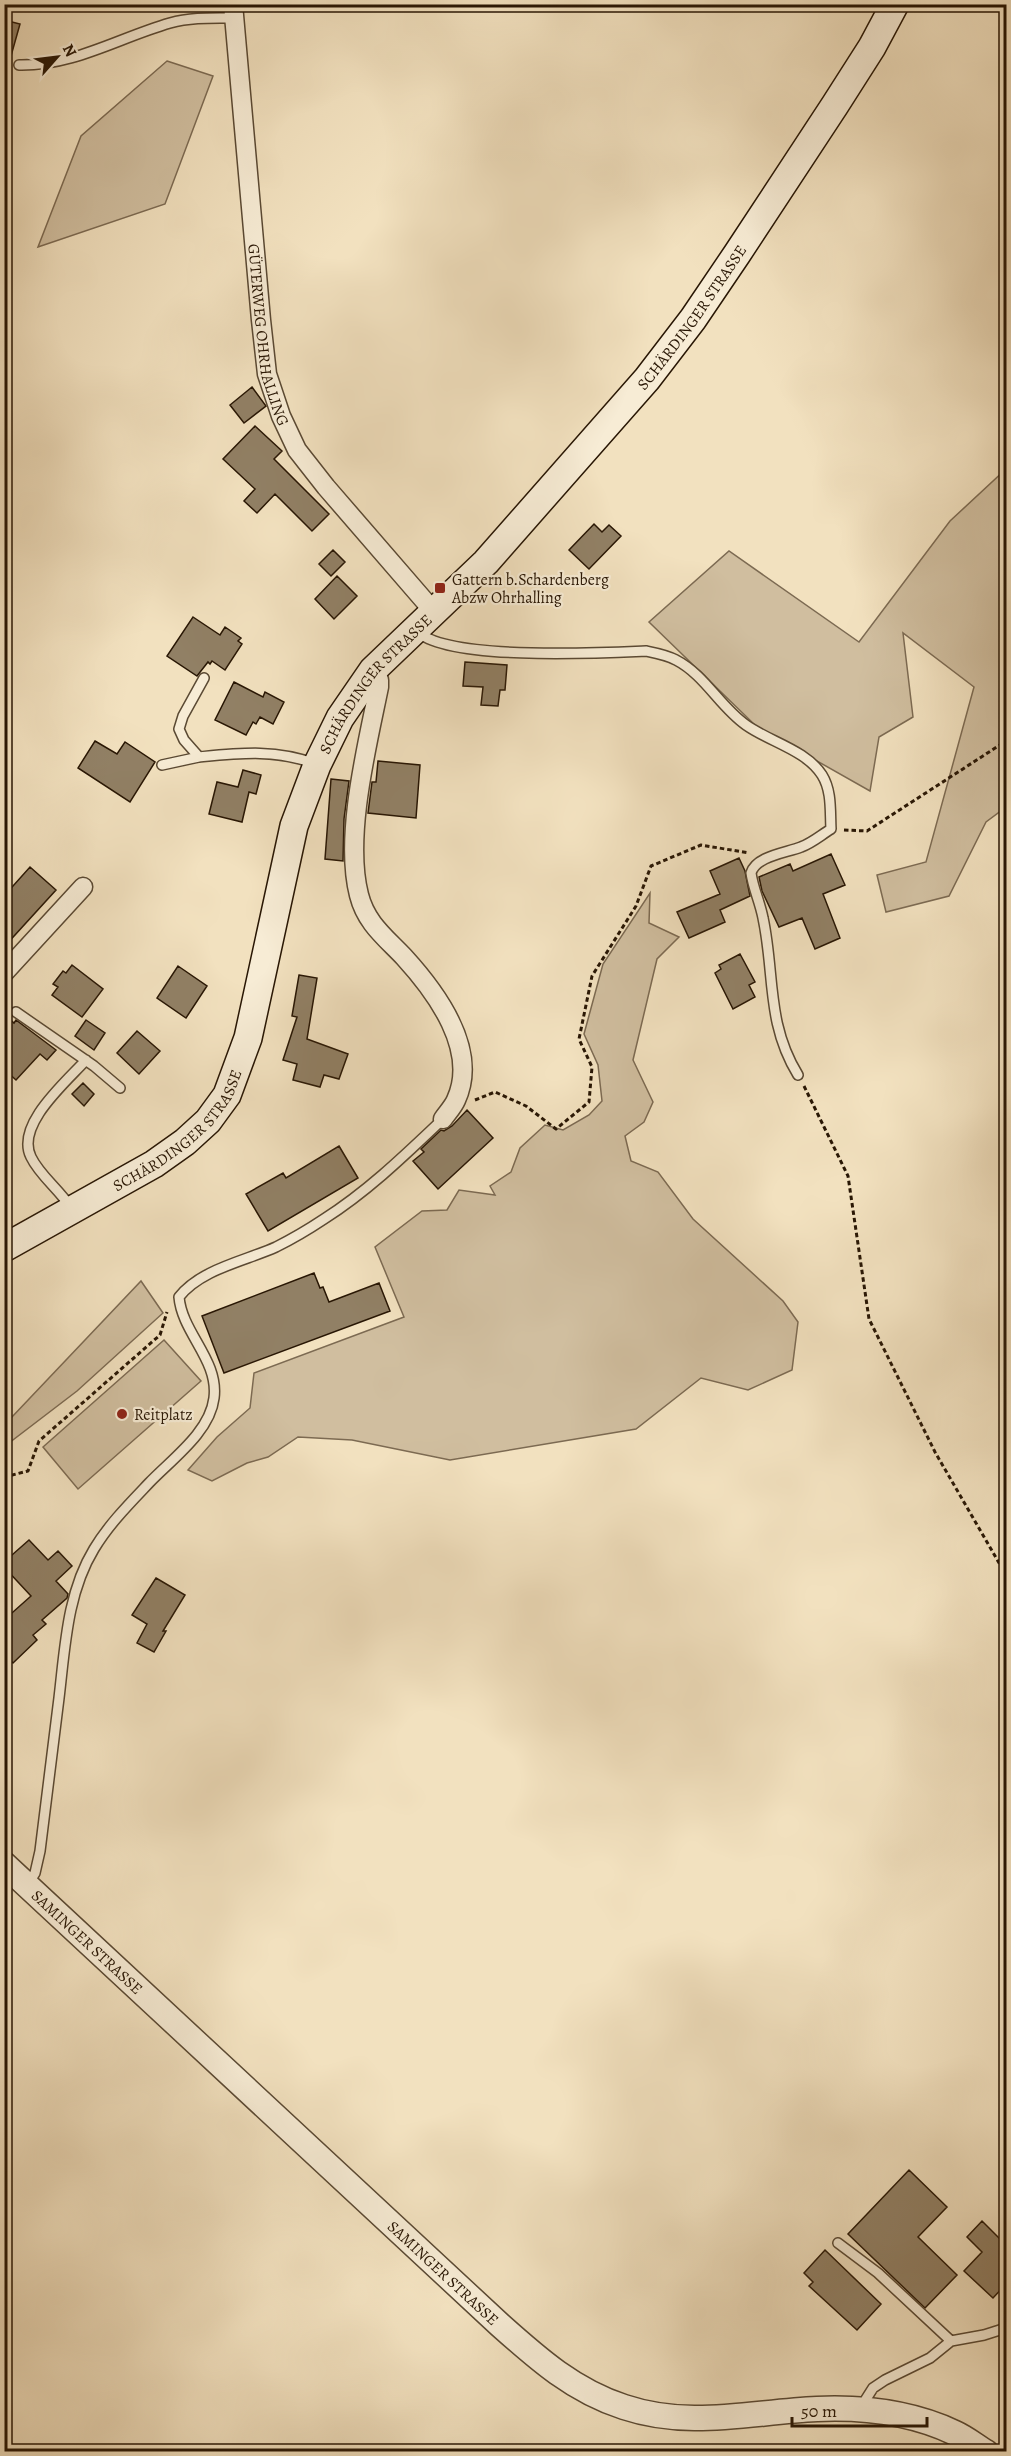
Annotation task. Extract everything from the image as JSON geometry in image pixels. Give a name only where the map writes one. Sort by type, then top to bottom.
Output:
[{"type":"main road","name":"SCHÄRDINGER STRASSE","points":[[4,1248],[154,1164],[185,1142],[208,1120],[227,1095],[248,1038],[294,826],[317,765],[340,718],[373,670],[486,562],[570,468],[667,353],[738,254],[872,47],[895,4]]},
{"type":"street","name":"GÜTERWEG OHRHALLING","points":[[234,11],[267,374],[281,416],[297,450],[426,621]]},
{"type":"street","points":[[373,670],[379,680],[379,687],[362,772],[355,839],[358,893],[365,913],[374,927],[423,979],[445,1012],[455,1035],[461,1057],[461,1080],[456,1099],[443,1119]]},
{"type":"street","points":[[4,973],[83,887]]},
{"type":"street","name":"SAMINGER STRASSE","points":[[4,1864],[549,2369],[589,2393],[624,2407],[669,2418],[707,2420],[816,2409],[901,2415],[955,2433],[986,2451]]},
{"type":"lane","points":[[19,65],[41,66],[61,62],[179,21],[234,11]]},
{"type":"lane","points":[[426,621],[423,636],[435,643],[526,653],[646,651],[676,660],[692,671],[745,725],[803,757],[814,766],[823,777],[827,788],[831,829],[802,847],[759,862],[752,868],[751,873],[764,918],[776,1024],[786,1053],[798,1075]]},
{"type":"lane","points":[[199,757],[184,740],[179,729],[183,716],[204,678]]},
{"type":"lane","points":[[162,765],[199,757],[254,752],[294,756],[317,765]]},
{"type":"lane","points":[[16,1012],[86,1060],[120,1088]]},
{"type":"lane","points":[[72,1209],[63,1195],[38,1168],[30,1155],[27,1143],[32,1124],[86,1060]]},
{"type":"lane","points":[[28,1884],[34,1873],[40,1851],[69,1618],[84,1569],[94,1549],[115,1520],[198,1433],[211,1412],[215,1386],[209,1364],[180,1308],[179,1297],[188,1286],[204,1277],[278,1246],[323,1220],[370,1187],[443,1119]]},
{"type":"lane","points":[[838,2242],[879,2273],[951,2341]]},
{"type":"lane","points":[[864,2411],[866,2399],[873,2388],[930,2358],[951,2341],[1006,2328]]},
{"type":"path","points":[[831,829],[867,831],[1006,741]]},
{"type":"path","points":[[472,1102],[495,1092],[526,1106],[556,1129],[589,1102],[592,1067],[579,1039],[592,976],[636,906],[651,866],[701,845],[746,851],[759,862]]},
{"type":"path","points":[[798,1075],[848,1176],[869,1318],[935,1452],[1006,1575]]},
{"type":"path","points":[[4,1478],[28,1471],[39,1441],[160,1335],[172,1296],[188,1286]]},
{"type":"shaded area","points":[[167,61],[213,76],[165,204],[38,247],[81,136]]},
{"type":"shaded area","points":[[1006,469],[1006,807],[986,822],[949,896],[886,912],[877,875],[926,862],[974,687],[903,633],[913,717],[879,737],[870,791],[757,727],[649,622],[729,551],[859,642],[950,521]]},
{"type":"shaded area","points":[[650,893],[649,923],[679,937],[657,959],[633,1060],[653,1102],[644,1122],[625,1136],[631,1161],[658,1172],[693,1219],[783,1301],[798,1322],[792,1370],[748,1390],[701,1378],[636,1429],[450,1460],[352,1440],[298,1437],[268,1457],[247,1463],[212,1481],[188,1470],[217,1437],[250,1408],[254,1373],[404,1317],[375,1247],[422,1211],[447,1210],[459,1190],[495,1195],[490,1186],[511,1172],[520,1148],[545,1125],[563,1130],[589,1115],[602,1101],[598,1065],[584,1034],[603,964]]},
{"type":"shaded area","points":[[141,1281],[163,1313],[77,1391],[5,1446],[5,1418],[11,1418]]},
{"type":"shaded area","name":"Reitplatz","points":[[164,1340],[201,1381],[78,1489],[43,1447]]},
{"type":"building","points":[[4,20],[20,24],[9,63],[4,63]]},
{"type":"building","points":[[252,387],[266,406],[244,423],[230,405]]},
{"type":"building","points":[[255,426],[282,451],[274,459],[329,514],[312,531],[275,494],[257,513],[244,501],[255,489],[223,459]]},
{"type":"building","points":[[594,524],[602,532],[609,525],[621,536],[589,569],[569,550]]},
{"type":"building","points":[[333,550],[345,562],[331,576],[319,564]]},
{"type":"building","points":[[337,576],[357,596],[334,619],[315,599]]},
{"type":"building","points":[[193,617],[220,635],[225,627],[241,638],[238,641],[242,644],[225,670],[212,661],[210,664],[208,662],[197,676],[167,656]]},
{"type":"building","points":[[465,662],[507,665],[505,690],[500,690],[498,706],[481,705],[483,687],[463,686]]},
{"type":"building","points":[[234,682],[263,697],[265,692],[284,702],[273,724],[260,717],[256,724],[253,722],[246,735],[215,720]]},
{"type":"building","points":[[95,741],[117,754],[125,742],[155,762],[130,802],[78,768]]},
{"type":"building","points":[[378,761],[420,765],[416,818],[368,813],[372,782],[376,782]]},
{"type":"building","points":[[243,770],[261,775],[256,794],[249,792],[242,822],[209,814],[217,782],[238,787]]},
{"type":"building","points":[[331,779],[349,781],[344,819],[343,861],[325,859]]},
{"type":"building","points":[[831,854],[845,885],[823,894],[840,938],[815,949],[802,918],[779,927],[762,891],[759,877],[790,864],[793,871]]},
{"type":"building","points":[[739,858],[745,871],[750,896],[720,910],[725,922],[689,938],[677,912],[720,894],[710,871]]},
{"type":"building","points":[[30,867],[56,890],[4,947],[4,896]]},
{"type":"building","points":[[740,954],[755,982],[749,985],[755,997],[733,1009],[715,973],[721,969],[719,965]]},
{"type":"building","points":[[72,965],[103,989],[82,1017],[52,995],[58,987],[53,984],[63,971],[66,973]]},
{"type":"building","points":[[178,966],[207,986],[186,1018],[157,998]]},
{"type":"building","points":[[299,975],[317,978],[307,1039],[348,1054],[339,1079],[324,1075],[320,1087],[293,1080],[297,1064],[283,1060],[297,1017],[292,1016]]},
{"type":"building","points":[[4,1014],[14,1023],[16,1020],[56,1050],[47,1060],[40,1054],[16,1080],[4,1069]]},
{"type":"building","points":[[86,1020],[105,1033],[94,1050],[75,1036]]},
{"type":"building","points":[[137,1031],[160,1051],[139,1074],[117,1053]]},
{"type":"building","points":[[83,1083],[94,1094],[84,1106],[72,1094]]},
{"type":"building","points":[[467,1110],[493,1138],[438,1189],[413,1161],[424,1152],[421,1149],[441,1130],[444,1131],[452,1126]]},
{"type":"building","points":[[339,1146],[358,1178],[268,1231],[246,1194],[283,1173],[286,1178]]},
{"type":"building","points":[[314,1273],[329,1302],[379,1283],[390,1311],[224,1373],[202,1316]]},
{"type":"building","points":[[29,1540],[48,1560],[58,1551],[72,1566],[56,1581],[68,1594],[67,1598],[42,1620],[46,1624],[33,1635],[37,1640],[13,1663],[4,1654],[4,1620],[31,1596],[4,1567],[4,1562]]},
{"type":"building","points":[[156,1578],[185,1595],[163,1631],[166,1631],[154,1652],[137,1643],[147,1624],[132,1615]]},
{"type":"building","points":[[909,2170],[947,2207],[918,2237],[957,2275],[925,2308],[848,2234]]},
{"type":"building","points":[[982,2221],[1006,2245],[1006,2284],[993,2298],[964,2271],[982,2252],[967,2237]]},
{"type":"building","points":[[825,2250],[881,2304],[857,2330],[809,2286],[813,2282],[804,2273]]},
{"type":"place","name":"Gattern b.Schardenberg Abzw Ohrhalling","points":[[440,588]]},
{"type":"place","name":"Reitplatz","points":[[122,1414]]}]
